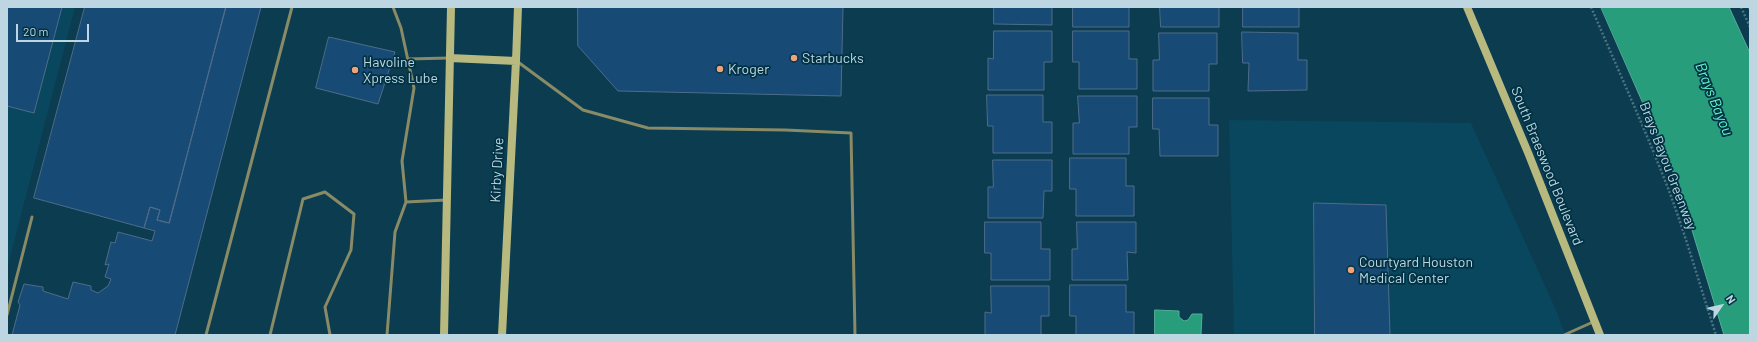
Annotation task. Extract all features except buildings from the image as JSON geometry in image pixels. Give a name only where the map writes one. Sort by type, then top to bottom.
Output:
[{"type":"main road","points":[[444,335],[451,7]]},
{"type":"main road","name":"Kirby Drive","points":[[502,335],[518,7]]},
{"type":"main road","name":"South Braeswood Boulevard","points":[[1468,7],[1529,155],[1600,335]]},
{"type":"main road","points":[[450,58],[516,61]]},
{"type":"lane","points":[[206,335],[292,7]]},
{"type":"lane","points":[[387,335],[396,232],[406,202],[402,161],[414,88],[401,28],[393,7]]},
{"type":"lane","points":[[407,59],[450,58]]},
{"type":"lane","points":[[516,61],[583,110],[648,128],[785,130],[851,133],[854,335]]},
{"type":"lane","points":[[270,335],[303,199],[325,192],[354,214],[351,250],[325,307],[330,335]]},
{"type":"lane","points":[[406,202],[448,200]]},
{"type":"lane","points":[[7,315],[32,217]]},
{"type":"lane","points":[[1564,335],[1595,321]]},
{"type":"path","name":"Brays Bayou Greenway","points":[[1591,7],[1630,96],[1668,189],[1695,267],[1716,335]]},
{"type":"path","points":[[1741,7],[1750,27]]},
{"type":"shaded area","points":[[7,7],[75,7],[7,269]]},
{"type":"shaded area","points":[[1229,120],[1471,123],[1557,312],[1565,335],[1234,335]]},
{"type":"water","name":"Brays Bayou","points":[[1601,7],[1729,7],[1750,53],[1750,335],[1724,335],[1677,181]]},
{"type":"water","points":[[1155,310],[1179,311],[1179,317],[1184,321],[1188,320],[1192,314],[1202,314],[1201,335],[1155,335]]},
{"type":"place","name":"Starbucks","points":[[794,58]]},
{"type":"place","name":"Kroger","points":[[720,69]]},
{"type":"place","name":"Havoline Xpress Lube","points":[[355,70]]},
{"type":"place","name":"Courtyard Houston Medical Center","points":[[1351,270]]}]
